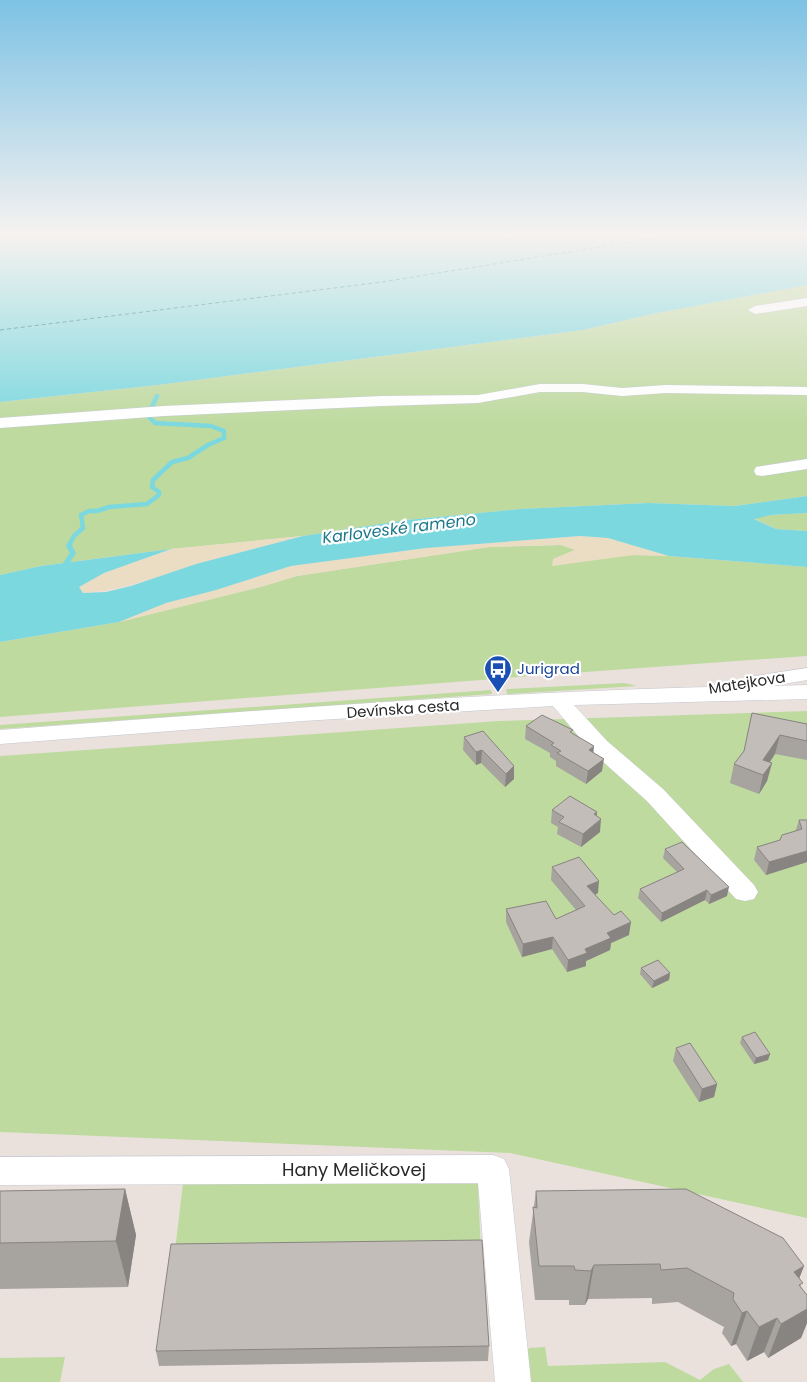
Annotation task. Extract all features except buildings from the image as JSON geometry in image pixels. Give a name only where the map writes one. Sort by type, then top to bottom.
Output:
[{"type":"street","points":[[755,310],[807,302]]},
{"type":"street","points":[[0,423],[135,412],[382,401],[478,399],[540,388],[622,392],[666,389],[807,391]]},
{"type":"street","points":[[762,471],[807,464]]},
{"type":"street","name":"Matejkova","points":[[688,693],[807,674]]},
{"type":"street","name":"Devínska cesta","points":[[0,738],[561,699],[688,693],[807,692]]},
{"type":"street","points":[[561,699],[564,708],[599,746],[655,795],[745,892]]},
{"type":"street","name":"Hany Meličkovej","points":[[0,1171],[493,1169],[512,1382]]},
{"type":"green space","points":[[735,298],[807,298],[807,496],[734,506],[649,503],[520,509],[407,520],[303,536],[171,549],[41,566],[0,575],[0,402],[158,385],[583,330],[652,314]]},
{"type":"green space","points":[[807,513],[807,531],[776,529],[753,518],[771,515]]},
{"type":"green space","points":[[561,545],[576,550],[553,559],[634,555],[669,556],[807,567],[807,656],[0,717],[0,642],[119,622],[297,576],[489,547]]},
{"type":"green space","points":[[624,683],[637,686],[507,694],[506,689]]},
{"type":"green space","points":[[491,690],[492,694],[0,729],[0,725]]},
{"type":"green space","points":[[807,711],[807,1218],[510,1153],[0,1132],[0,756],[499,721]]},
{"type":"green space","points":[[183,1183],[478,1184],[481,1255],[174,1259]]},
{"type":"green space","points":[[545,1347],[548,1366],[665,1362],[700,1380],[714,1369],[729,1364],[743,1382],[519,1382],[520,1364],[529,1348]]},
{"type":"green space","points":[[65,1357],[60,1382],[0,1382],[0,1358]]},
{"type":"sand","points":[[303,536],[197,564],[126,586],[82,593],[79,587],[104,573],[171,549]]},
{"type":"sand","points":[[580,536],[608,538],[669,556],[634,555],[552,566],[553,559],[575,550],[561,545],[489,547],[297,576],[119,622],[166,603],[216,590],[291,566],[426,548]]},
{"type":"water","points":[[0,298],[735,298],[652,314],[583,330],[158,385],[0,402]]},
{"type":"water","name":"Karloveské rameno","points":[[807,496],[807,513],[771,515],[754,519],[776,529],[807,531],[807,567],[669,556],[608,538],[580,536],[426,548],[291,566],[216,590],[166,603],[119,622],[0,642],[0,575],[41,566],[171,549],[104,573],[79,587],[83,593],[106,592],[131,586],[196,564],[303,536],[407,520],[520,509],[649,503],[734,506]]},
{"type":"waterway","points":[[69,545],[74,536],[83,528],[81,515],[89,511],[97,511],[109,507],[147,504],[159,495],[159,492],[152,487],[153,480],[172,462],[188,458],[208,445],[224,438],[224,431],[211,426],[155,423],[148,416],[157,396]]},
{"type":"waterway","points":[[63,568],[73,553],[69,546],[70,544]]},
{"type":"ferry route","points":[[0,330],[251,298]]},
{"type":"place","name":"Jurigrad","points":[[498,693]]}]
